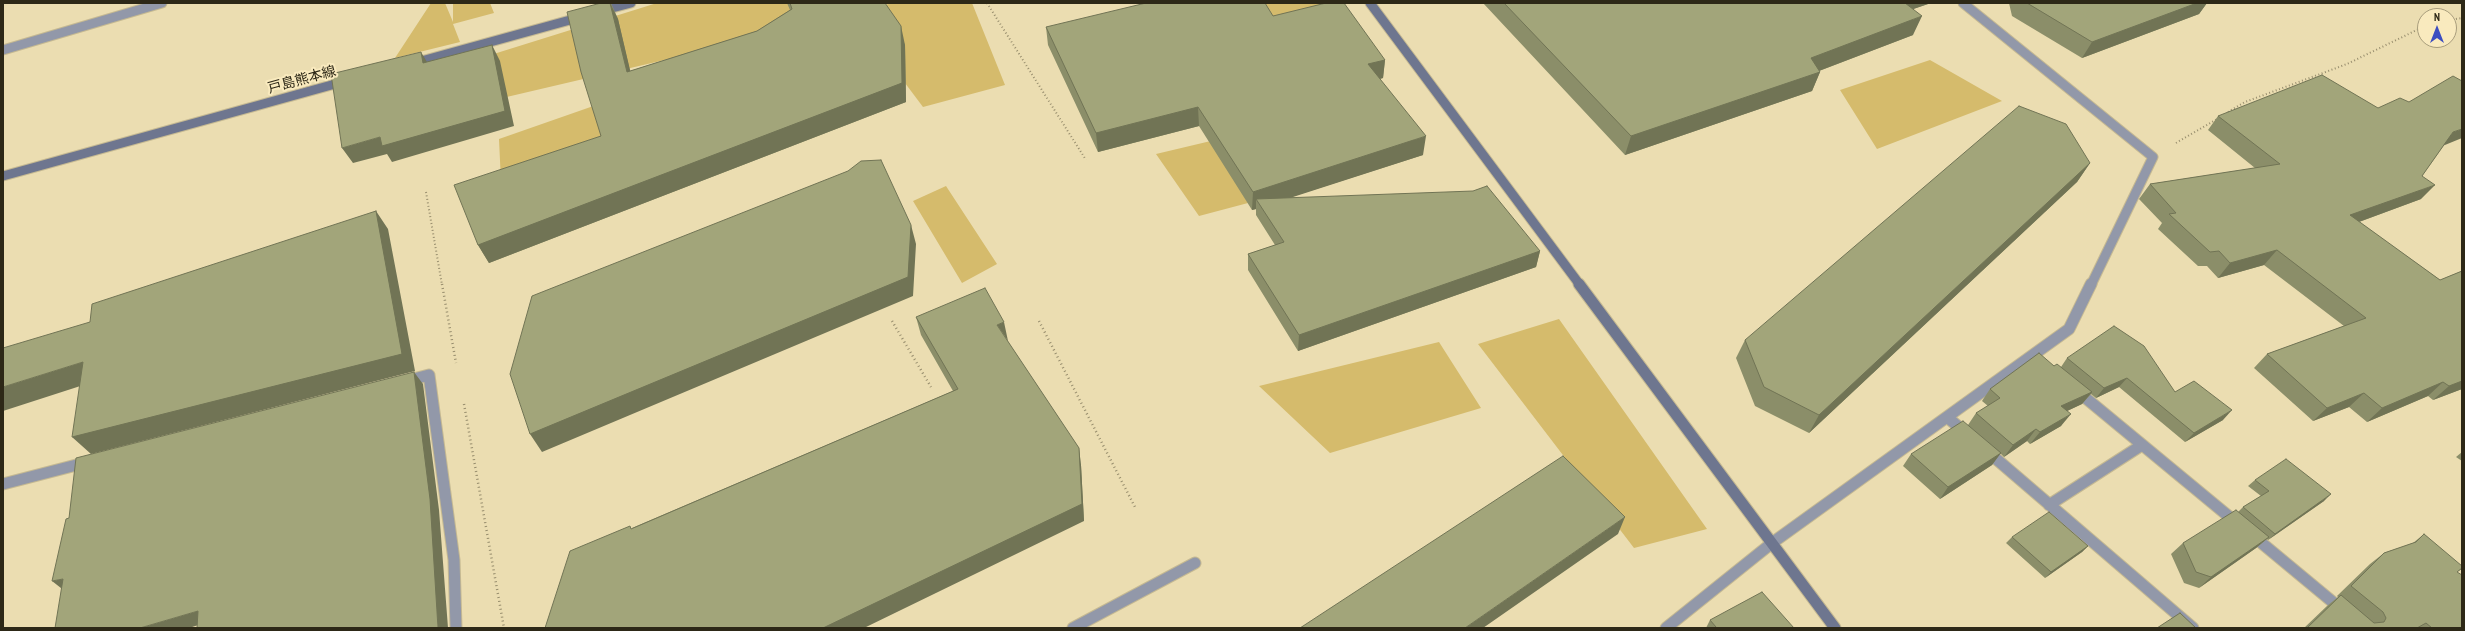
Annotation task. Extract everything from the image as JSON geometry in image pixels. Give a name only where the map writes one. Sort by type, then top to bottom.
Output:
[{"type":"street","points":[[3,50],[162,3]]},
{"type":"street","points":[[401,66],[631,3]]},
{"type":"street","points":[[1370,3],[1835,628]]},
{"type":"street","points":[[1666,628],[1772,543],[1947,417],[2036,358],[2069,329],[2153,157],[1963,3]]},
{"type":"street","name":"戸島熊本線","points":[[3,176],[355,79]]},
{"type":"street","points":[[398,383],[429,375],[454,560],[456,628]]},
{"type":"street","points":[[2070,385],[2364,628]]},
{"type":"street","points":[[1947,417],[2193,628]]},
{"type":"street","points":[[2049,505],[2142,445]]},
{"type":"street","points":[[3,484],[96,460]]},
{"type":"street","points":[[1072,628],[1195,563]]},
{"type":"path","points":[[987,3],[1086,160]]},
{"type":"path","points":[[2225,114],[2245,102],[2346,64],[2417,30]]},
{"type":"path","points":[[2153,157],[2219,118]]},
{"type":"path","points":[[426,192],[458,371]]},
{"type":"path","points":[[892,321],[930,387]]},
{"type":"path","points":[[1039,321],[1136,509]]},
{"type":"path","points":[[464,402],[504,628]]},
{"type":"shaded area","points":[[431,3],[445,3],[453,22],[453,3],[490,3],[494,13],[453,24],[460,42],[395,58]]},
{"type":"shaded area","points":[[657,3],[846,3],[874,8],[892,3],[972,3],[1005,85],[923,107],[878,47],[501,182],[499,139],[848,17],[481,103],[468,62]]},
{"type":"shaded area","points":[[1258,3],[1320,3],[1332,20],[1272,34]]},
{"type":"shaded area","points":[[1930,60],[2002,101],[1877,149],[1840,90]]},
{"type":"shaded area","points":[[1215,140],[1248,203],[1199,216],[1156,154]]},
{"type":"shaded area","points":[[946,186],[997,264],[962,283],[913,201]]},
{"type":"shaded area","points":[[1559,319],[1707,529],[1634,548],[1478,344]]},
{"type":"shaded area","points":[[1439,342],[1481,408],[1330,453],[1259,386]]},
{"type":"building","points":[[601,3],[610,3],[627,72],[757,31],[792,9],[790,3],[885,3],[901,26],[902,83],[478,245],[454,185],[601,136],[581,72],[567,12]]},
{"type":"building","points":[[1146,3],[1265,3],[1273,16],[1326,3],[1344,3],[1385,60],[1368,64],[1426,136],[1253,192],[1198,107],[1096,133],[1046,27]]},
{"type":"building","points":[[1504,3],[1905,3],[1922,16],[1811,58],[1820,72],[1631,136]]},
{"type":"building","points":[[2027,3],[2197,3],[2092,42]]},
{"type":"building","points":[[492,45],[505,111],[382,146],[380,137],[342,148],[331,74],[421,52],[423,63]]},
{"type":"building","points":[[2322,75],[2378,108],[2400,98],[2409,102],[2453,76],[2462,81],[2462,129],[2453,132],[2422,176],[2435,185],[2350,215],[2440,280],[2462,271],[2462,381],[2449,386],[2443,382],[2382,408],[2364,393],[2327,408],[2267,354],[2366,318],[2277,250],[2230,263],[2219,251],[2210,252],[2169,214],[2176,213],[2150,184],[2280,164],[2218,116]]},
{"type":"building","points":[[2019,106],[2066,124],[2090,163],[1819,415],[1764,387],[1745,340]]},
{"type":"building","points":[[881,160],[911,225],[908,277],[530,434],[510,374],[532,296],[848,171],[861,161]]},
{"type":"building","points":[[1487,186],[1540,251],[1299,335],[1248,254],[1284,242],[1256,199],[1473,191]]},
{"type":"building","points":[[376,211],[402,354],[72,437],[83,362],[3,387],[3,348],[90,322],[92,304]]},
{"type":"building","points":[[985,288],[1004,322],[997,325],[1079,448],[1082,504],[823,628],[545,628],[570,551],[630,526],[631,529],[958,389],[916,317]]},
{"type":"building","points":[[2114,326],[2144,346],[2175,392],[2194,381],[2232,410],[2194,433],[2127,378],[2104,388],[2067,358]]},
{"type":"building","points":[[2039,353],[2054,366],[2057,364],[2092,392],[2061,406],[2071,414],[2040,432],[2036,429],[2013,445],[1976,413],[2000,398],[1990,389]]},
{"type":"building","points":[[414,372],[430,499],[438,628],[197,628],[198,611],[140,628],[55,628],[63,579],[52,581],[66,519],[69,518],[76,458]]},
{"type":"building","points":[[1963,421],[2001,453],[1948,487],[1911,454]]},
{"type":"building","points":[[1563,456],[1625,517],[1465,628],[1300,628]]},
{"type":"building","points":[[2286,459],[2331,494],[2275,534],[2243,507],[2269,491],[2255,480]]},
{"type":"building","points":[[2236,510],[2269,537],[2211,577],[2196,572],[2183,543]]},
{"type":"building","points":[[2049,512],[2088,546],[2051,572],[2012,537]]},
{"type":"building","points":[[2424,534],[2462,566],[2462,568],[2457,572],[2462,575],[2462,628],[2432,628],[2426,623],[2417,628],[2307,628],[2341,595],[2374,623],[2384,622],[2386,618],[2383,612],[2351,586],[2384,553],[2416,542]]},
{"type":"building","points":[[1762,592],[1794,628],[1715,628],[1716,627],[1710,620]]},
{"type":"building","points":[[2180,613],[2196,628],[2157,628]]}]
